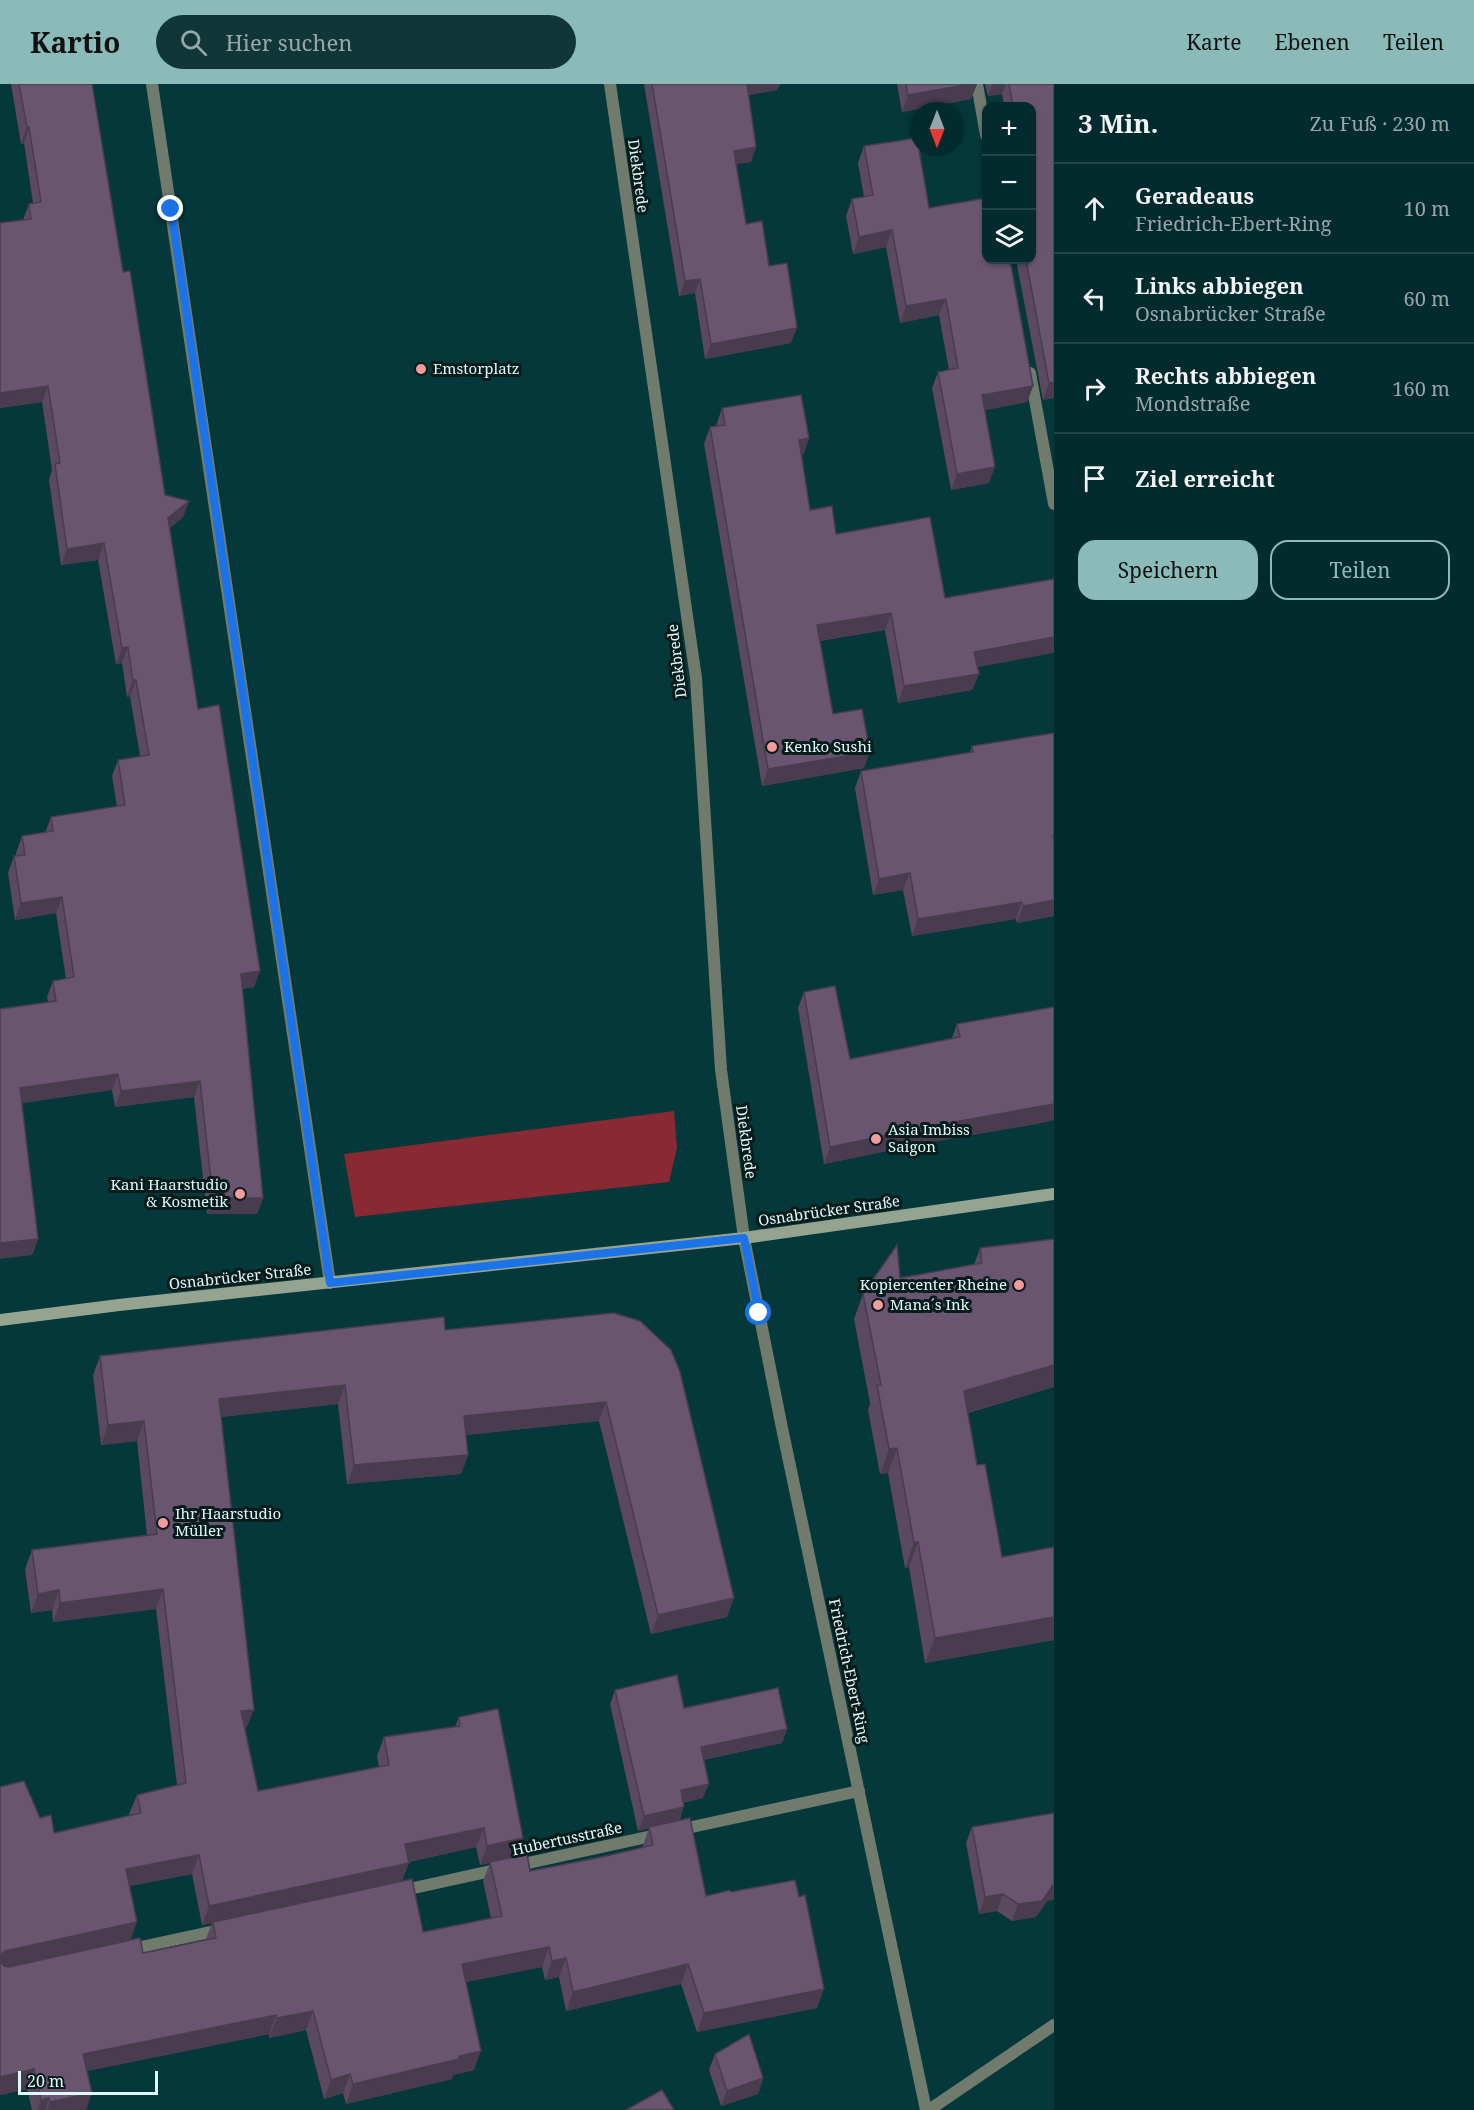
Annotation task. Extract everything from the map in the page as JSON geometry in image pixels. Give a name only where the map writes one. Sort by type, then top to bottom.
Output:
[{"type":"main road","name":"Osnabrücker Straße","points":[[0,1320],[744,1238],[1054,1194]]},
{"type":"street","points":[[152,84],[330,1283]]},
{"type":"street","name":"Diekbrede","points":[[610,84],[696,678],[722,1070],[744,1238]]},
{"type":"street","points":[[977,84],[982,110]]},
{"type":"street","points":[[1028,364],[1054,504]]},
{"type":"street","name":"Friedrich-Ebert-Ring","points":[[744,1238],[927,2110]]},
{"type":"street","name":"Hubertusstraße","points":[[383,1894],[859,1791]]},
{"type":"street","points":[[116,1952],[232,1927]]},
{"type":"street","points":[[927,2110],[1054,2025]]},
{"type":"shaded area","points":[[674,1111],[677,1148],[669,1182],[355,1217],[344,1154]]},
{"type":"building","points":[[19,84],[92,84],[123,272],[130,271],[165,495],[189,501],[168,518],[198,709],[219,705],[260,971],[241,974],[263,1198],[213,1198],[200,1081],[121,1091],[118,1074],[20,1088],[38,1239],[0,1243],[0,1009],[56,1001],[53,981],[74,977],[62,897],[21,903],[14,856],[25,855],[22,836],[53,831],[51,817],[125,805],[118,760],[149,755],[128,647],[122,648],[104,543],[67,549],[55,464],[60,463],[48,386],[0,393],[0,223],[31,219],[29,204],[41,202],[29,127],[27,127]]},
{"type":"building","points":[[652,84],[747,84],[756,147],[734,151],[746,224],[762,221],[769,266],[787,263],[797,328],[711,344],[700,279],[685,281]]},
{"type":"building","points":[[906,84],[970,84],[908,95]]},
{"type":"building","points":[[1009,84],[1054,84],[1054,382],[1049,383],[1027,264],[1036,264],[1036,102],[1012,102]]},
{"type":"building","points":[[910,139],[910,156],[920,156],[929,208],[982,199],[982,264],[1011,264],[1033,386],[982,395],[995,467],[957,474],[938,372],[958,368],[946,299],[906,306],[892,230],[859,237],[852,199],[873,195],[864,146]]},
{"type":"building","points":[[801,395],[809,438],[799,440],[810,510],[832,506],[836,534],[930,517],[945,598],[1054,579],[1054,637],[974,652],[979,674],[904,686],[891,613],[817,625],[833,714],[862,709],[870,752],[768,769],[710,427],[725,425],[722,408]]},
{"type":"building","points":[[1054,733],[1054,900],[1023,906],[1022,902],[918,919],[910,873],[879,879],[861,771],[973,752],[972,746]]},
{"type":"building","points":[[835,986],[850,1059],[960,1037],[957,1024],[1054,1007],[1054,1104],[830,1147],[804,992]]},
{"type":"building","points":[[1054,1239],[1054,1365],[964,1391],[977,1465],[985,1464],[1002,1557],[1054,1547],[1054,1617],[935,1638],[918,1542],[914,1543],[897,1448],[889,1449],[877,1385],[881,1385],[863,1294],[897,1245],[900,1278],[982,1263],[980,1248]]},
{"type":"building","points":[[614,1313],[640,1321],[671,1350],[680,1372],[734,1598],[658,1615],[606,1402],[464,1416],[468,1455],[354,1465],[345,1385],[219,1399],[254,1710],[241,1711],[258,1791],[389,1765],[384,1737],[460,1726],[459,1717],[498,1709],[523,1838],[487,1846],[484,1828],[405,1844],[409,1863],[209,1906],[199,1855],[126,1869],[137,1922],[5,1951],[0,1955],[0,1787],[24,1781],[40,1818],[51,1815],[54,1833],[141,1813],[137,1795],[186,1783],[163,1589],[60,1603],[59,1590],[38,1594],[32,1550],[157,1534],[144,1421],[108,1425],[100,1356],[444,1317],[445,1330]]},
{"type":"building","points":[[677,1675],[684,1708],[778,1688],[787,1729],[701,1747],[709,1784],[681,1790],[684,1807],[644,1816],[615,1690]]},
{"type":"building","points":[[1054,1813],[1054,1885],[1042,1901],[1018,1904],[1003,1894],[985,1897],[972,1827]]},
{"type":"building","points":[[690,1818],[706,1896],[795,1880],[799,1897],[805,1895],[824,1989],[704,2013],[688,1964],[573,1992],[566,1958],[552,1961],[549,1947],[462,1964],[481,2051],[459,2056],[459,2059],[353,2084],[350,2074],[331,2080],[313,2011],[277,2018],[276,2015],[83,2054],[92,2093],[50,2102],[49,2098],[41,2100],[34,2069],[0,2077],[0,1962],[9,1967],[140,1938],[143,1953],[216,1938],[213,1922],[412,1879],[423,1932],[502,1916],[490,1862],[527,1854],[530,1871],[602,1857],[653,1845],[649,1827]]},
{"type":"building","points":[[749,2034],[763,2078],[727,2091],[715,2054]]},
{"type":"building","points":[[662,2090],[674,2110],[626,2110]]},
{"type":"place","name":"Emstorplatz","points":[[421,369]]},
{"type":"place","name":"Kenko Sushi","points":[[772,747]]},
{"type":"place","name":"Asia Imbiss Saigon","points":[[876,1139]]},
{"type":"place","name":"Kani Haarstudio & Kosmetik","points":[[240,1194]]},
{"type":"place","name":"Kopiercenter Rheine","points":[[1019,1285]]},
{"type":"place","name":"Mana´s Ink","points":[[878,1305]]},
{"type":"place","name":"Ihr Haarstudio Müller","points":[[163,1523]]},
{"type":"route","points":[[171,209],[330,1283],[744,1238],[759,1313]]}]
